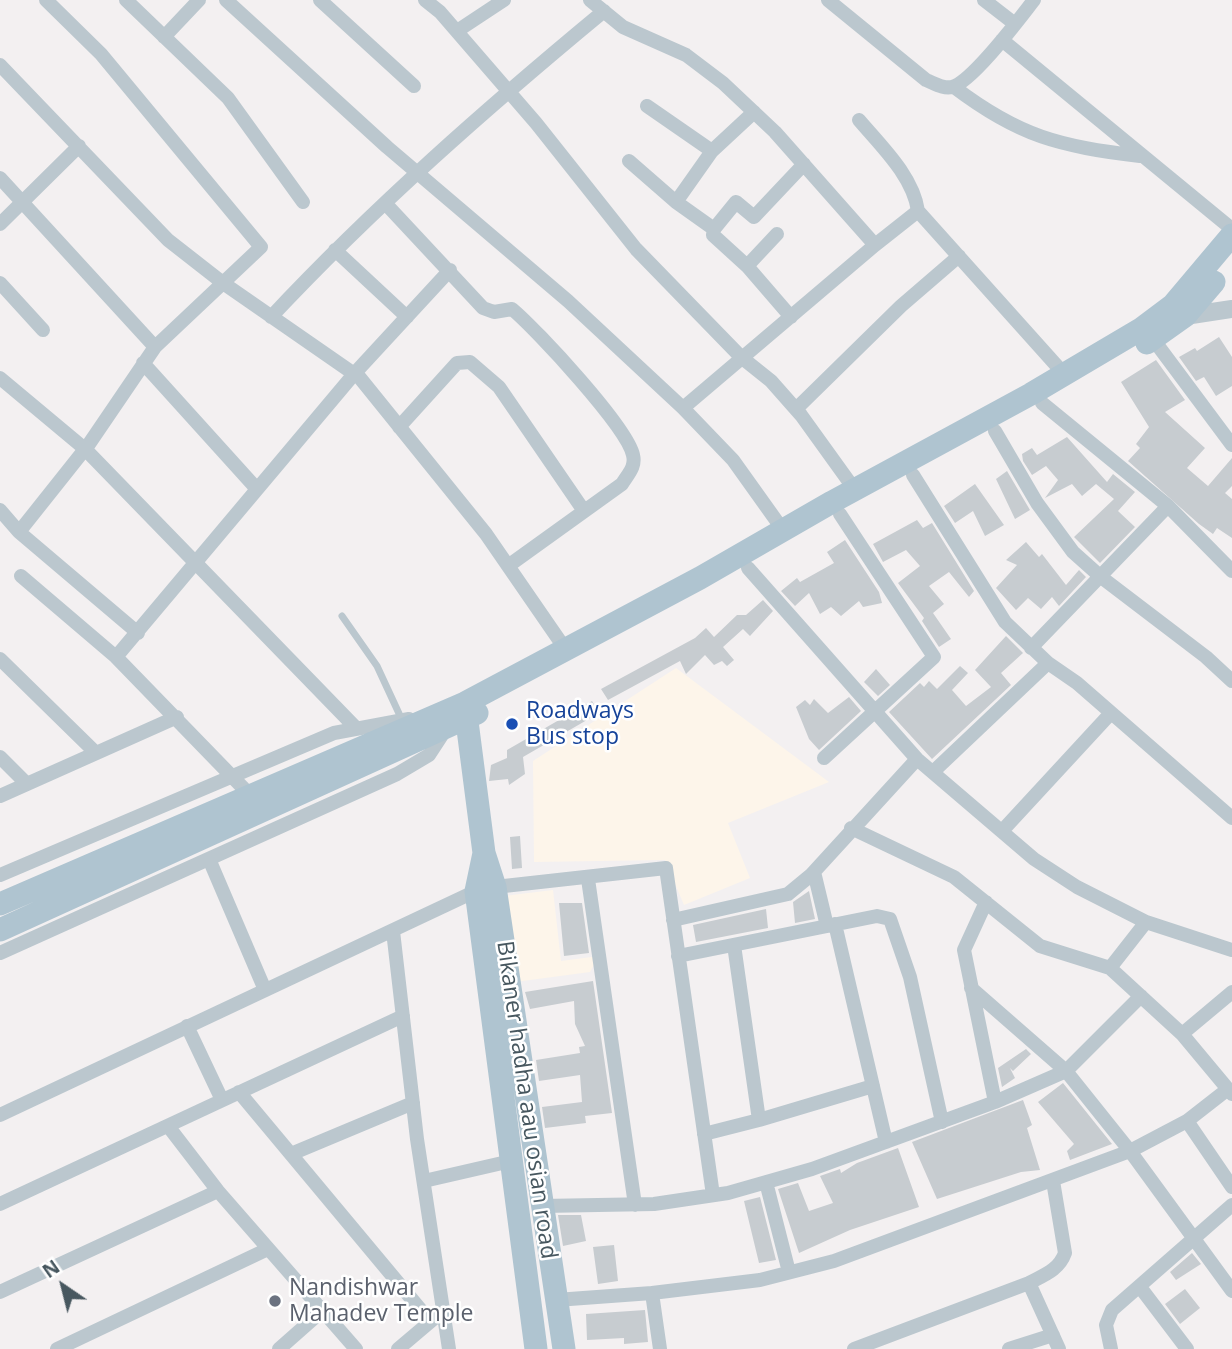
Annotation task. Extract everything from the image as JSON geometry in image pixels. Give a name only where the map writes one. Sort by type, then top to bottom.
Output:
[{"type":"main road","points":[[0,904],[250,794],[460,717],[566,650],[1065,375],[1141,329],[1179,311],[1232,235]]},
{"type":"main road","points":[[0,930],[460,717],[748,568],[1153,339],[1232,260]]},
{"type":"main road","name":"Bikaner hadha aau osian road","points":[[460,717],[484,853],[511,1160],[536,1349]]},
{"type":"main road","name":"Bikaner hadha aau osian road","points":[[486,889],[564,1349]]},
{"type":"street","points":[[19,532],[85,449],[155,347],[261,247],[101,54],[46,0]]},
{"type":"street","points":[[125,0],[228,98],[303,202]]},
{"type":"street","points":[[163,37],[200,0]]},
{"type":"street","points":[[226,0],[418,172],[568,301],[684,408],[733,460],[783,530]]},
{"type":"street","points":[[320,0],[414,86]]},
{"type":"street","points":[[425,0],[457,31],[509,90],[636,249],[796,410],[855,490]]},
{"type":"street","points":[[457,31],[504,0]]},
{"type":"street","points":[[590,0],[623,27],[686,55],[723,83],[804,164],[875,245]]},
{"type":"street","points":[[828,0],[926,80],[942,87],[954,86],[973,71],[1034,0]]},
{"type":"street","points":[[984,0],[1015,24]]},
{"type":"street","points":[[271,317],[335,250],[418,172],[509,90],[604,11]]},
{"type":"street","points":[[1002,40],[1232,229]]},
{"type":"street","points":[[0,65],[168,240],[223,283],[354,374],[508,566],[566,650]]},
{"type":"street","points":[[954,86],[988,113],[1041,137],[1073,148],[1141,156]]},
{"type":"street","points":[[646,106],[712,152]]},
{"type":"street","points":[[676,202],[712,152],[754,112]]},
{"type":"street","points":[[859,120],[902,172],[914,194],[918,211],[1065,375]]},
{"type":"street","points":[[0,224],[79,146]]},
{"type":"street","points":[[629,161],[676,202],[714,229]]},
{"type":"street","points":[[791,317],[747,266],[713,235],[714,229],[736,202],[754,217],[804,164]]},
{"type":"street","points":[[0,178],[155,347]]},
{"type":"street","points":[[385,203],[484,308],[494,312],[512,309],[527,322],[628,442],[634,456],[634,468],[622,484],[508,566]]},
{"type":"street","points":[[684,408],[741,357],[918,211]]},
{"type":"street","points":[[747,266],[777,234]]},
{"type":"street","points":[[335,250],[407,317]]},
{"type":"street","points":[[796,410],[901,306],[959,256]]},
{"type":"street","points":[[116,657],[354,374],[450,270]]},
{"type":"street","points":[[0,283],[43,330]]},
{"type":"street","points":[[1179,311],[1232,309]]},
{"type":"street","points":[[1153,339],[1232,445]]},
{"type":"street","points":[[399,427],[457,363],[470,362],[499,387],[584,511]]},
{"type":"street","points":[[144,363],[256,488]]},
{"type":"street","points":[[0,379],[85,449],[355,727]]},
{"type":"street","points":[[1042,403],[1168,506],[1232,570]]},
{"type":"street","points":[[995,430],[1037,503],[1073,552],[1101,578],[1155,615],[1232,681]]},
{"type":"street","points":[[913,475],[1005,622],[1048,663],[1077,683],[1226,813],[1232,796]]},
{"type":"street","points":[[1031,648],[1168,506]]},
{"type":"street","points":[[0,510],[19,532],[138,633]]},
{"type":"street","points":[[824,758],[934,657],[840,514]]},
{"type":"street","points":[[748,568],[872,712],[917,759],[1034,859],[1077,887],[1146,922],[1232,950]]},
{"type":"street","points":[[21,576],[116,657],[250,794]]},
{"type":"street","points":[[0,659],[96,753]]},
{"type":"street","points":[[934,771],[1048,663]]},
{"type":"street","points":[[1002,831],[1111,713]]},
{"type":"street","points":[[0,796],[177,717]]},
{"type":"street","points":[[0,875],[355,727],[460,717]]},
{"type":"street","points":[[0,953],[397,774],[429,755],[460,717]]},
{"type":"street","points":[[0,757],[26,784]]},
{"type":"street","points":[[673,920],[788,894],[814,872],[917,759]]},
{"type":"street","points":[[556,1300],[652,1293],[760,1280],[834,1261],[1130,1151],[1187,1121],[1230,1091],[1182,1034],[1110,968],[1040,946],[954,877],[852,828]]},
{"type":"street","points":[[209,859],[265,990]]},
{"type":"street","points":[[0,1115],[486,889],[666,868],[713,1195]]},
{"type":"street","points":[[814,872],[831,925],[886,1142]]},
{"type":"street","points":[[588,879],[635,1205]]},
{"type":"street","points":[[986,902],[964,950],[995,1102]]},
{"type":"street","points":[[678,956],[877,916],[890,919],[911,977],[942,1122]]},
{"type":"street","points":[[1110,968],[1146,922]]},
{"type":"street","points":[[393,931],[413,1102],[449,1349]]},
{"type":"street","points":[[734,945],[759,1120]]},
{"type":"street","points":[[971,988],[1066,1072],[1130,1151],[1232,1291]]},
{"type":"street","points":[[541,1206],[635,1205],[713,1195],[766,1182],[886,1142],[995,1102],[1066,1072],[1141,996]]},
{"type":"street","points":[[1182,1034],[1228,1002]]},
{"type":"street","points":[[0,1204],[403,1016]]},
{"type":"street","points":[[187,1026],[222,1101]]},
{"type":"street","points":[[704,1134],[873,1086]]},
{"type":"street","points":[[239,1092],[430,1321]]},
{"type":"street","points":[[291,1154],[413,1102]]},
{"type":"street","points":[[1187,1121],[1232,1188]]},
{"type":"street","points":[[167,1126],[218,1191],[356,1349]]},
{"type":"street","points":[[424,1181],[511,1160]]},
{"type":"street","points":[[854,1349],[1029,1283],[1053,1271],[1062,1263],[1065,1253],[1053,1181]]},
{"type":"street","points":[[766,1182],[789,1272]]},
{"type":"street","points":[[0,1292],[218,1191]]},
{"type":"street","points":[[1111,1349],[1106,1325],[1112,1310],[1232,1205]]},
{"type":"street","points":[[57,1349],[268,1249]]},
{"type":"street","points":[[1029,1283],[1059,1349]]},
{"type":"street","points":[[1140,1287],[1187,1349]]},
{"type":"street","points":[[652,1293],[660,1349]]},
{"type":"street","points":[[398,1349],[443,1310]]},
{"type":"street","points":[[279,1349],[322,1311]]},
{"type":"street","points":[[1009,1349],[1054,1335]]},
{"type":"lane","points":[[342,616],[377,666],[402,721]]},
{"type":"shaded area","points":[[676,668],[829,782],[728,823],[750,878],[684,905],[665,860],[534,862],[533,761]]},
{"type":"shaded area","points":[[553,890],[561,961],[599,956],[590,972],[515,982],[504,896]]},
{"type":"building","points":[[1219,337],[1232,357],[1232,386],[1216,396],[1204,377],[1196,381],[1179,357],[1195,348],[1197,351]]},
{"type":"building","points":[[1156,360],[1185,400],[1165,412],[1205,448],[1187,468],[1208,486],[1232,458],[1232,486],[1225,493],[1232,499],[1232,538],[1217,528],[1213,534],[1199,524],[1128,461],[1140,448],[1136,444],[1149,427],[1121,382]]},
{"type":"building","points":[[1067,437],[1107,482],[1113,474],[1135,492],[1118,511],[1135,527],[1100,563],[1074,537],[1114,499],[1096,484],[1082,496],[1072,484],[1045,498],[1058,480],[1046,466],[1032,475],[1023,461],[1022,454],[1032,448],[1037,455]]},
{"type":"building","points":[[1007,471],[1030,510],[1015,519],[996,479]]},
{"type":"building","points":[[975,484],[1004,525],[985,536],[973,511],[955,523],[944,506]]},
{"type":"building","points":[[917,520],[923,528],[932,523],[974,591],[969,597],[949,572],[929,586],[944,604],[933,613],[951,639],[939,647],[922,621],[924,618],[898,583],[920,566],[906,550],[883,562],[873,544]]},
{"type":"building","points":[[845,540],[879,592],[882,603],[863,607],[859,601],[841,616],[831,607],[820,614],[809,593],[795,606],[781,591],[797,578],[800,582],[834,563],[827,552]]},
{"type":"building","points":[[1026,542],[1039,557],[1042,554],[1066,585],[1079,570],[1086,577],[1059,606],[1052,597],[1041,609],[1028,598],[1016,610],[996,588],[1017,565],[1006,560]]},
{"type":"building","points":[[763,600],[773,611],[750,636],[743,629],[723,647],[734,660],[727,666],[722,661],[714,665],[705,655],[686,674],[680,661],[608,700],[601,689],[695,638],[706,628],[714,637],[737,615],[746,615]]},
{"type":"building","points":[[1006,636],[1023,653],[1001,673],[1011,685],[932,759],[889,712],[920,683],[924,687],[929,681],[937,689],[960,666],[968,673],[952,690],[966,706],[991,687],[975,670]]},
{"type":"building","points":[[876,669],[890,685],[878,696],[864,682]]},
{"type":"building","points":[[849,697],[861,711],[819,750],[809,739],[796,707],[805,700],[810,705],[814,699],[828,713]]},
{"type":"building","points":[[592,701],[599,713],[523,757],[525,774],[509,785],[508,779],[489,781],[491,765],[507,758],[507,750]]},
{"type":"building","points":[[520,836],[522,868],[512,869],[510,837]]},
{"type":"building","points":[[809,891],[815,919],[795,923],[793,902]]},
{"type":"building","points":[[559,903],[582,903],[589,953],[564,956]]},
{"type":"building","points":[[766,909],[768,928],[696,942],[693,925]]},
{"type":"building","points":[[593,981],[612,1113],[585,1116],[586,1123],[545,1128],[542,1107],[582,1102],[580,1075],[539,1081],[536,1060],[580,1053],[579,1047],[585,1046],[575,1024],[574,1001],[530,1009],[525,992]]},
{"type":"building","points":[[1026,1049],[1031,1054],[1013,1071],[1010,1068],[1015,1078],[1002,1087],[998,1068]]},
{"type":"building","points":[[1063,1083],[1112,1144],[1070,1160],[1067,1151],[1074,1144],[1038,1102]]},
{"type":"building","points":[[1023,1100],[1032,1125],[1027,1128],[1040,1170],[1021,1172],[937,1199],[912,1142]]},
{"type":"building","points":[[898,1148],[919,1207],[850,1230],[799,1253],[778,1189],[798,1183],[809,1211],[833,1203],[820,1176],[840,1169],[841,1173],[857,1163]]},
{"type":"building","points":[[760,1197],[776,1260],[759,1263],[744,1201]]},
{"type":"building","points":[[558,1215],[581,1215],[586,1241],[563,1246]]},
{"type":"building","points":[[614,1245],[618,1281],[598,1284],[593,1247]]},
{"type":"building","points":[[1192,1253],[1201,1264],[1176,1280],[1170,1272]]},
{"type":"building","points":[[1185,1289],[1200,1308],[1180,1324],[1165,1304]]},
{"type":"building","points":[[645,1310],[648,1342],[624,1344],[624,1338],[587,1340],[586,1314]]},
{"type":"place","name":"Roadways Bus stop","points":[[512,724]]},
{"type":"place","name":"Nandishwar Mahadev Temple","points":[[275,1301]]}]
